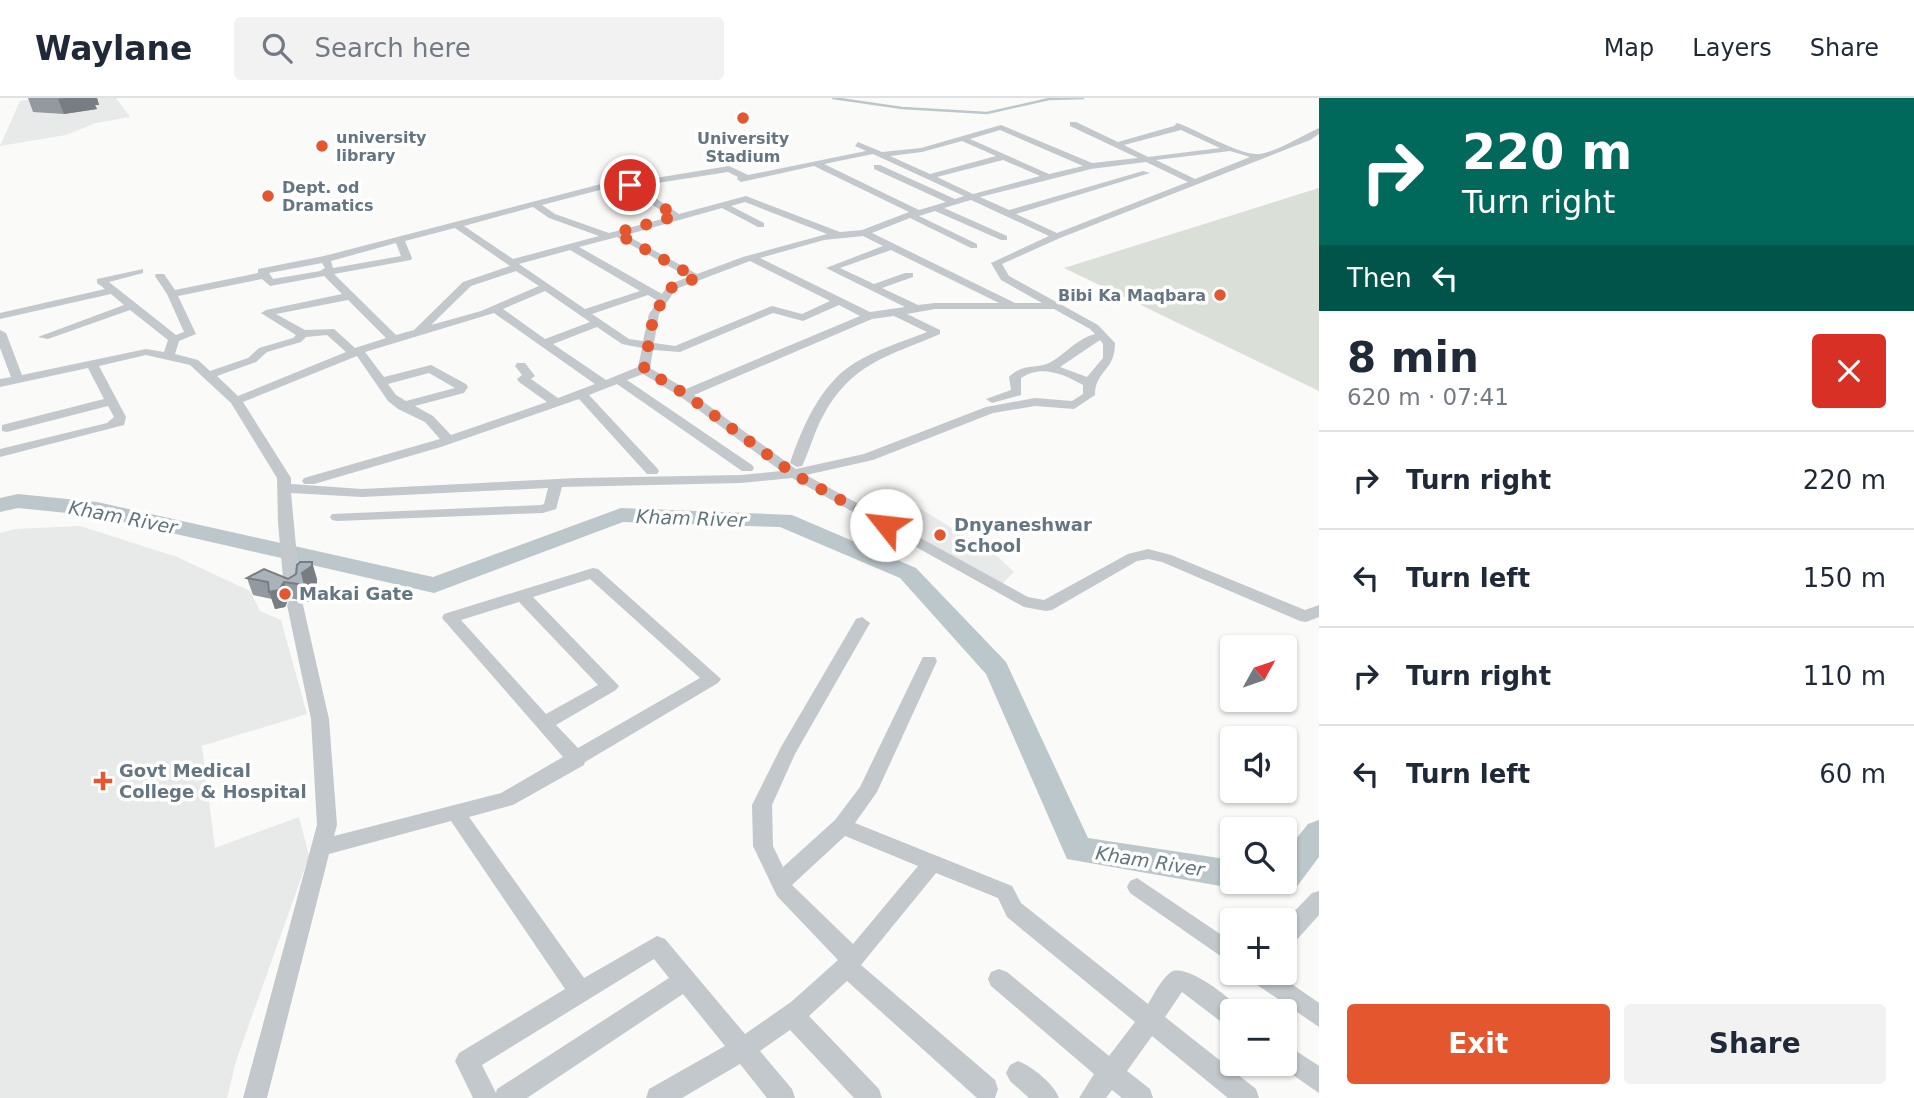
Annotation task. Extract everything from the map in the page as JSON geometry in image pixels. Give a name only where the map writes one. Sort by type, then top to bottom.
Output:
[{"type":"street","points":[[1073,124],[1195,182]]},
{"type":"street","points":[[1117,145],[1179,126],[1230,149],[1257,157]]},
{"type":"street","points":[[630,185],[729,169],[744,179],[880,152],[922,150],[1001,127],[1091,166]]},
{"type":"street","points":[[284,483],[309,481],[365,487],[574,473],[791,468],[868,457],[990,410],[1035,402],[1074,405],[1089,395],[1089,383],[1109,358],[1109,343],[1094,327],[1005,278],[996,262],[1307,138],[1319,130]]},
{"type":"street","points":[[962,138],[1048,177]]},
{"type":"street","points":[[1307,138],[1319,141]]},
{"type":"street","points":[[858,144],[1057,236]]},
{"type":"street","points":[[644,369],[654,314],[672,287],[751,258],[823,237],[864,233],[935,207],[1091,166],[1230,149]]},
{"type":"street","points":[[932,176],[1003,157]]},
{"type":"street","points":[[816,164],[974,246]]},
{"type":"street","points":[[877,167],[954,202]]},
{"type":"street","points":[[1009,213],[1146,173]]},
{"type":"street","points":[[400,241],[407,258],[270,283],[262,271],[400,241],[624,181],[676,216]]},
{"type":"street","points":[[416,334],[467,284],[570,246],[746,199],[839,235]]},
{"type":"street","points":[[534,204],[552,216],[611,234],[697,278]]},
{"type":"street","points":[[722,205],[761,225]]},
{"type":"street","points":[[935,207],[1004,238]]},
{"type":"street","points":[[991,216],[1046,241]]},
{"type":"street","points":[[458,226],[626,342],[648,347],[676,350],[772,309],[803,318],[839,301]]},
{"type":"street","points":[[864,233],[1015,306]]},
{"type":"street","points":[[570,246],[664,300]]},
{"type":"street","points":[[891,246],[831,268],[915,308]]},
{"type":"street","points":[[325,258],[328,271],[394,340]]},
{"type":"street","points":[[751,258],[869,316]]},
{"type":"street","points":[[139,271],[100,281],[174,339]]},
{"type":"street","points":[[172,294],[265,275]]},
{"type":"street","points":[[873,288],[909,275]]},
{"type":"street","points":[[160,276],[172,294],[190,334],[174,339]]},
{"type":"street","points":[[236,401],[356,352],[495,309],[546,287]]},
{"type":"street","points":[[0,316],[114,290]]},
{"type":"street","points":[[583,313],[650,292]]},
{"type":"street","points":[[350,296],[266,313],[303,334],[330,331],[356,352],[392,398],[429,419],[448,440]]},
{"type":"street","points":[[44,337],[133,305]]},
{"type":"street","points":[[685,394],[869,316],[915,308],[1056,306]]},
{"type":"street","points":[[495,309],[605,384]]},
{"type":"street","points":[[791,468],[805,436],[829,397],[853,369],[936,332],[893,311]]},
{"type":"street","points":[[544,343],[598,323]]},
{"type":"street","points":[[0,333],[18,379]]},
{"type":"street","points":[[209,375],[252,360],[263,350],[297,340],[303,334]]},
{"type":"street","points":[[1050,368],[1093,338],[1102,336]]},
{"type":"street","points":[[168,357],[174,339]]},
{"type":"street","points":[[0,383],[146,352],[194,362],[236,401],[284,483],[292,590],[320,719],[327,825],[255,1098]]},
{"type":"street","points":[[0,453],[116,424],[120,417],[92,364]]},
{"type":"street","points":[[521,366],[529,376],[523,379],[557,403]]},
{"type":"street","points":[[1017,392],[1015,377],[1030,369],[1050,368],[1071,373],[1089,383]]},
{"type":"street","points":[[380,382],[430,369],[462,387],[460,390],[402,406]]},
{"type":"street","points":[[644,369],[685,394],[791,468],[1024,602],[1046,606],[1133,557],[1148,554],[1166,558],[1306,617],[1319,610]]},
{"type":"street","points":[[309,481],[448,440],[582,394],[644,369]]},
{"type":"street","points":[[618,379],[747,468]]},
{"type":"street","points":[[284,483],[362,493],[556,483],[741,479],[847,453],[1017,392],[1035,402]]},
{"type":"street","points":[[582,394],[652,471]]},
{"type":"street","points":[[7,428],[111,401]]},
{"type":"street","points":[[337,517],[542,509],[551,506],[556,483]]},
{"type":"street","points":[[323,847],[506,799],[577,760],[712,679],[593,573],[450,618],[577,760]]},
{"type":"street","points":[[522,595],[610,686],[544,723]]},
{"type":"street","points":[[862,623],[788,752],[762,805],[763,846],[784,890],[849,962],[986,1089]]},
{"type":"street","points":[[781,882],[842,826],[867,792],[929,661]]},
{"type":"street","points":[[456,813],[580,992]]},
{"type":"street","points":[[842,826],[1005,892],[1014,910],[1247,1098]]},
{"type":"street","points":[[658,1098],[742,1050],[792,1015],[849,962],[933,862]]},
{"type":"street","points":[[1137,887],[1220,946]]},
{"type":"street","points":[[1297,924],[1319,900]]},
{"type":"street","points":[[486,1098],[467,1061],[657,946],[783,1098]]},
{"type":"street","points":[[999,979],[1141,1098]]},
{"type":"street","points":[[1091,1098],[1141,1033],[1174,982],[1180,979],[1220,1007]]},
{"type":"street","points":[[506,1098],[685,980]]},
{"type":"street","points":[[1275,985],[1319,1016]]},
{"type":"street","points":[[792,1015],[870,1098]]},
{"type":"street","points":[[1297,1065],[1319,1081]]},
{"type":"street","points":[[1018,1073],[1047,1098]]},
{"type":"shaded area","points":[[40,98],[116,98],[130,117],[96,123],[66,135],[0,146],[20,101]]},
{"type":"shaded area","name":"Bibi Ka Maqbara","points":[[1319,188],[1319,391],[1064,268]]},
{"type":"shaded area","name":"Dnyaneshwar School","points":[[913,504],[997,556],[1014,572],[1002,584],[880,515],[891,506]]},
{"type":"shaded area","name":"Govt Medical College & Hospital","points":[[80,526],[177,557],[250,591],[260,611],[281,620],[307,714],[202,746],[215,848],[299,817],[309,856],[236,1061],[227,1098],[0,1098],[0,533],[15,529]]},
{"type":"building","points":[[300,562],[312,562],[312,566],[302,573],[305,585],[284,582],[279,590],[269,592],[268,582],[247,578],[264,569],[288,579],[296,574]]},
{"type":"waterway","points":[[833,98],[902,108],[987,113],[1049,99],[1083,98]]},
{"type":"waterway","name":"Kham River","points":[[0,505],[18,501],[97,509],[434,585],[621,515],[784,520],[908,573],[997,669],[1078,850],[1220,872]]},
{"type":"waterway","name":"Kham River","points":[[1297,862],[1319,833]]},
{"type":"place","name":"University Stadium","points":[[743,118]]},
{"type":"place","name":"university library","points":[[322,146]]},
{"type":"place","name":"Dept. od Dramatics","points":[[268,196]]},
{"type":"place","name":"Bibi Ka Maqbara","points":[[1220,295]]},
{"type":"place","name":"Dnyaneshwar School","points":[[940,535]]},
{"type":"place","name":"Makai Gate","points":[[285,594]]},
{"type":"place","name":"Govt Medical College & Hospital","points":[[103,781]]},
{"type":"route","points":[[630,185],[676,216],[616,233],[697,278],[672,287],[654,314],[644,369],[685,394],[794,474],[886,525]]}]
